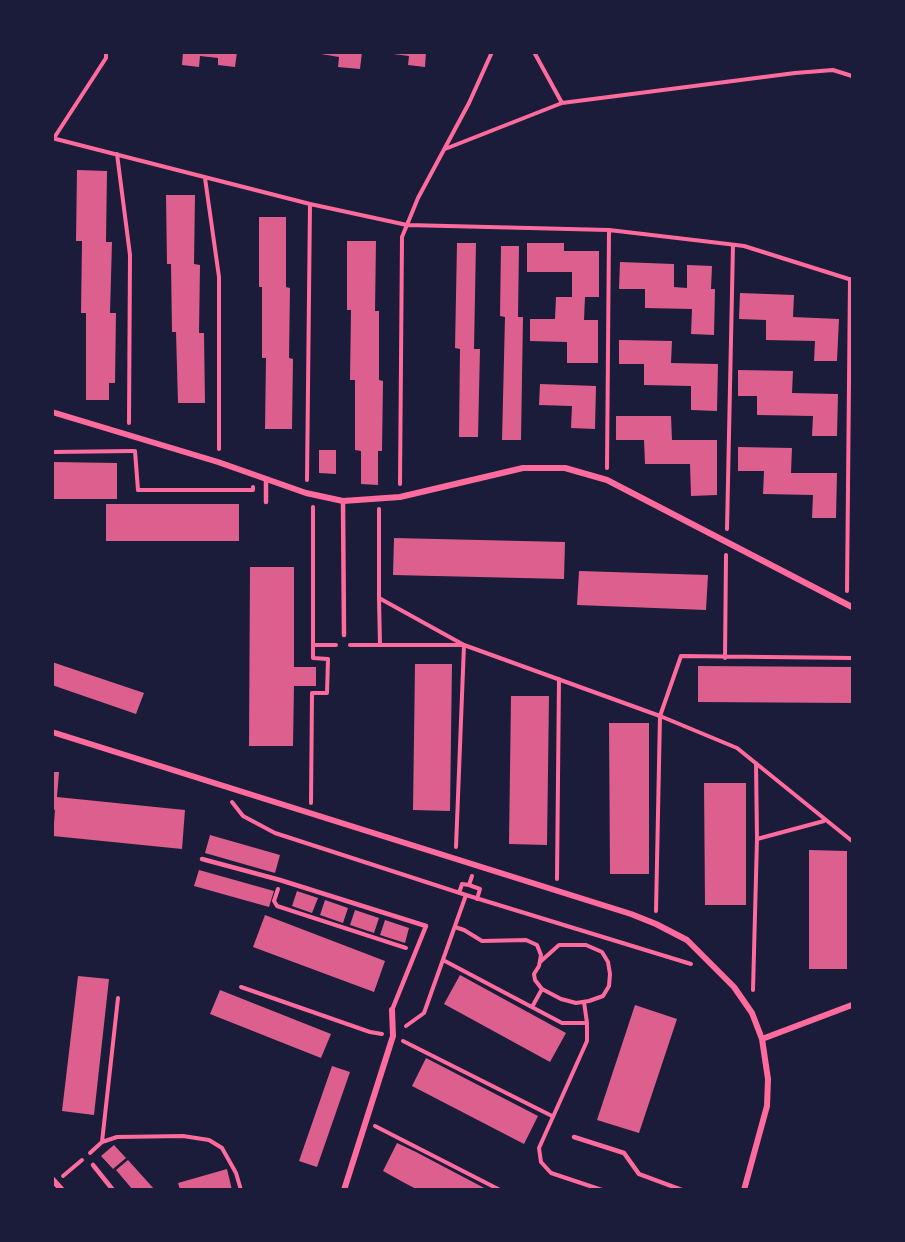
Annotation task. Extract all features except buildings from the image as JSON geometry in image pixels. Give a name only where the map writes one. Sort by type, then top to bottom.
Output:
[{"type":"street","points":[[52,412],[218,462],[310,494],[343,501],[400,497],[523,468],[565,468],[607,480],[849,605]]},
{"type":"street","points":[[52,732],[557,891],[656,924],[687,940],[734,987],[752,1014],[762,1039],[768,1079],[767,1106],[744,1190]]},
{"type":"street","points":[[762,1039],[852,1005]]},
{"type":"street","points":[[344,1190],[393,1036],[392,1010]]},
{"type":"street","points":[[54,1181],[62,1190]]},
{"type":"lane","points":[[266,479],[266,502]]},
{"type":"lane","points":[[343,501],[344,634]]},
{"type":"lane","points":[[202,859],[280,880],[426,926],[392,1010]]},
{"type":"lane","points":[[574,1137],[624,1154],[639,1174],[682,1190]]},
{"type":"lane","points":[[93,1165],[113,1190]]},
{"type":"path","points":[[106,52],[106,58],[53,138],[310,204],[407,225],[609,230],[744,246],[851,280],[849,605]]},
{"type":"path","points":[[400,497],[402,237],[418,198],[469,103],[492,52]]},
{"type":"path","points":[[534,52],[562,103]]},
{"type":"path","points":[[444,149],[562,103],[795,73],[833,70],[852,76]]},
{"type":"path","points":[[117,154],[130,255],[131,437],[135,451],[138,490],[253,490],[253,474]]},
{"type":"path","points":[[205,178],[219,277],[218,462]]},
{"type":"path","points":[[310,204],[310,494],[313,658],[328,659],[327,693],[312,693],[311,813]]},
{"type":"path","points":[[607,480],[609,230]]},
{"type":"path","points":[[725,658],[733,245]]},
{"type":"path","points":[[52,452],[135,451]]},
{"type":"path","points":[[378,499],[380,645]]},
{"type":"path","points":[[380,598],[465,645],[660,716],[737,748],[852,841]]},
{"type":"path","points":[[313,645],[465,645]]},
{"type":"path","points":[[456,859],[465,645]]},
{"type":"path","points":[[656,924],[660,716],[681,656],[852,658]]},
{"type":"path","points":[[557,891],[559,679]]},
{"type":"path","points":[[752,1014],[757,839],[756,763]]},
{"type":"path","points":[[219,784],[243,816],[275,833],[477,899],[722,974]]},
{"type":"path","points":[[757,839],[825,820]]},
{"type":"path","points":[[469,885],[471,878]]},
{"type":"path","points":[[280,880],[274,901],[277,906],[416,952]]},
{"type":"path","points":[[459,893],[462,884],[469,885],[480,889],[477,899]]},
{"type":"path","points":[[393,1036],[424,1013],[466,895]]},
{"type":"path","points":[[455,927],[482,941],[526,940],[537,945],[541,955],[534,980],[542,989],[561,999],[576,1003],[584,1002],[603,996],[609,986],[608,962],[602,952],[586,945],[560,945],[540,962]]},
{"type":"path","points":[[443,960],[562,1023],[587,1023]]},
{"type":"path","points":[[532,1007],[542,989]]},
{"type":"path","points":[[102,1142],[118,998]]},
{"type":"path","points":[[584,1002],[587,1041],[539,1148],[541,1162],[551,1173],[602,1190]]},
{"type":"path","points":[[366,1122],[500,1190]]},
{"type":"path","points":[[54,1181],[102,1142],[117,1137],[183,1136],[209,1140],[222,1148],[236,1173],[241,1190]]}]
